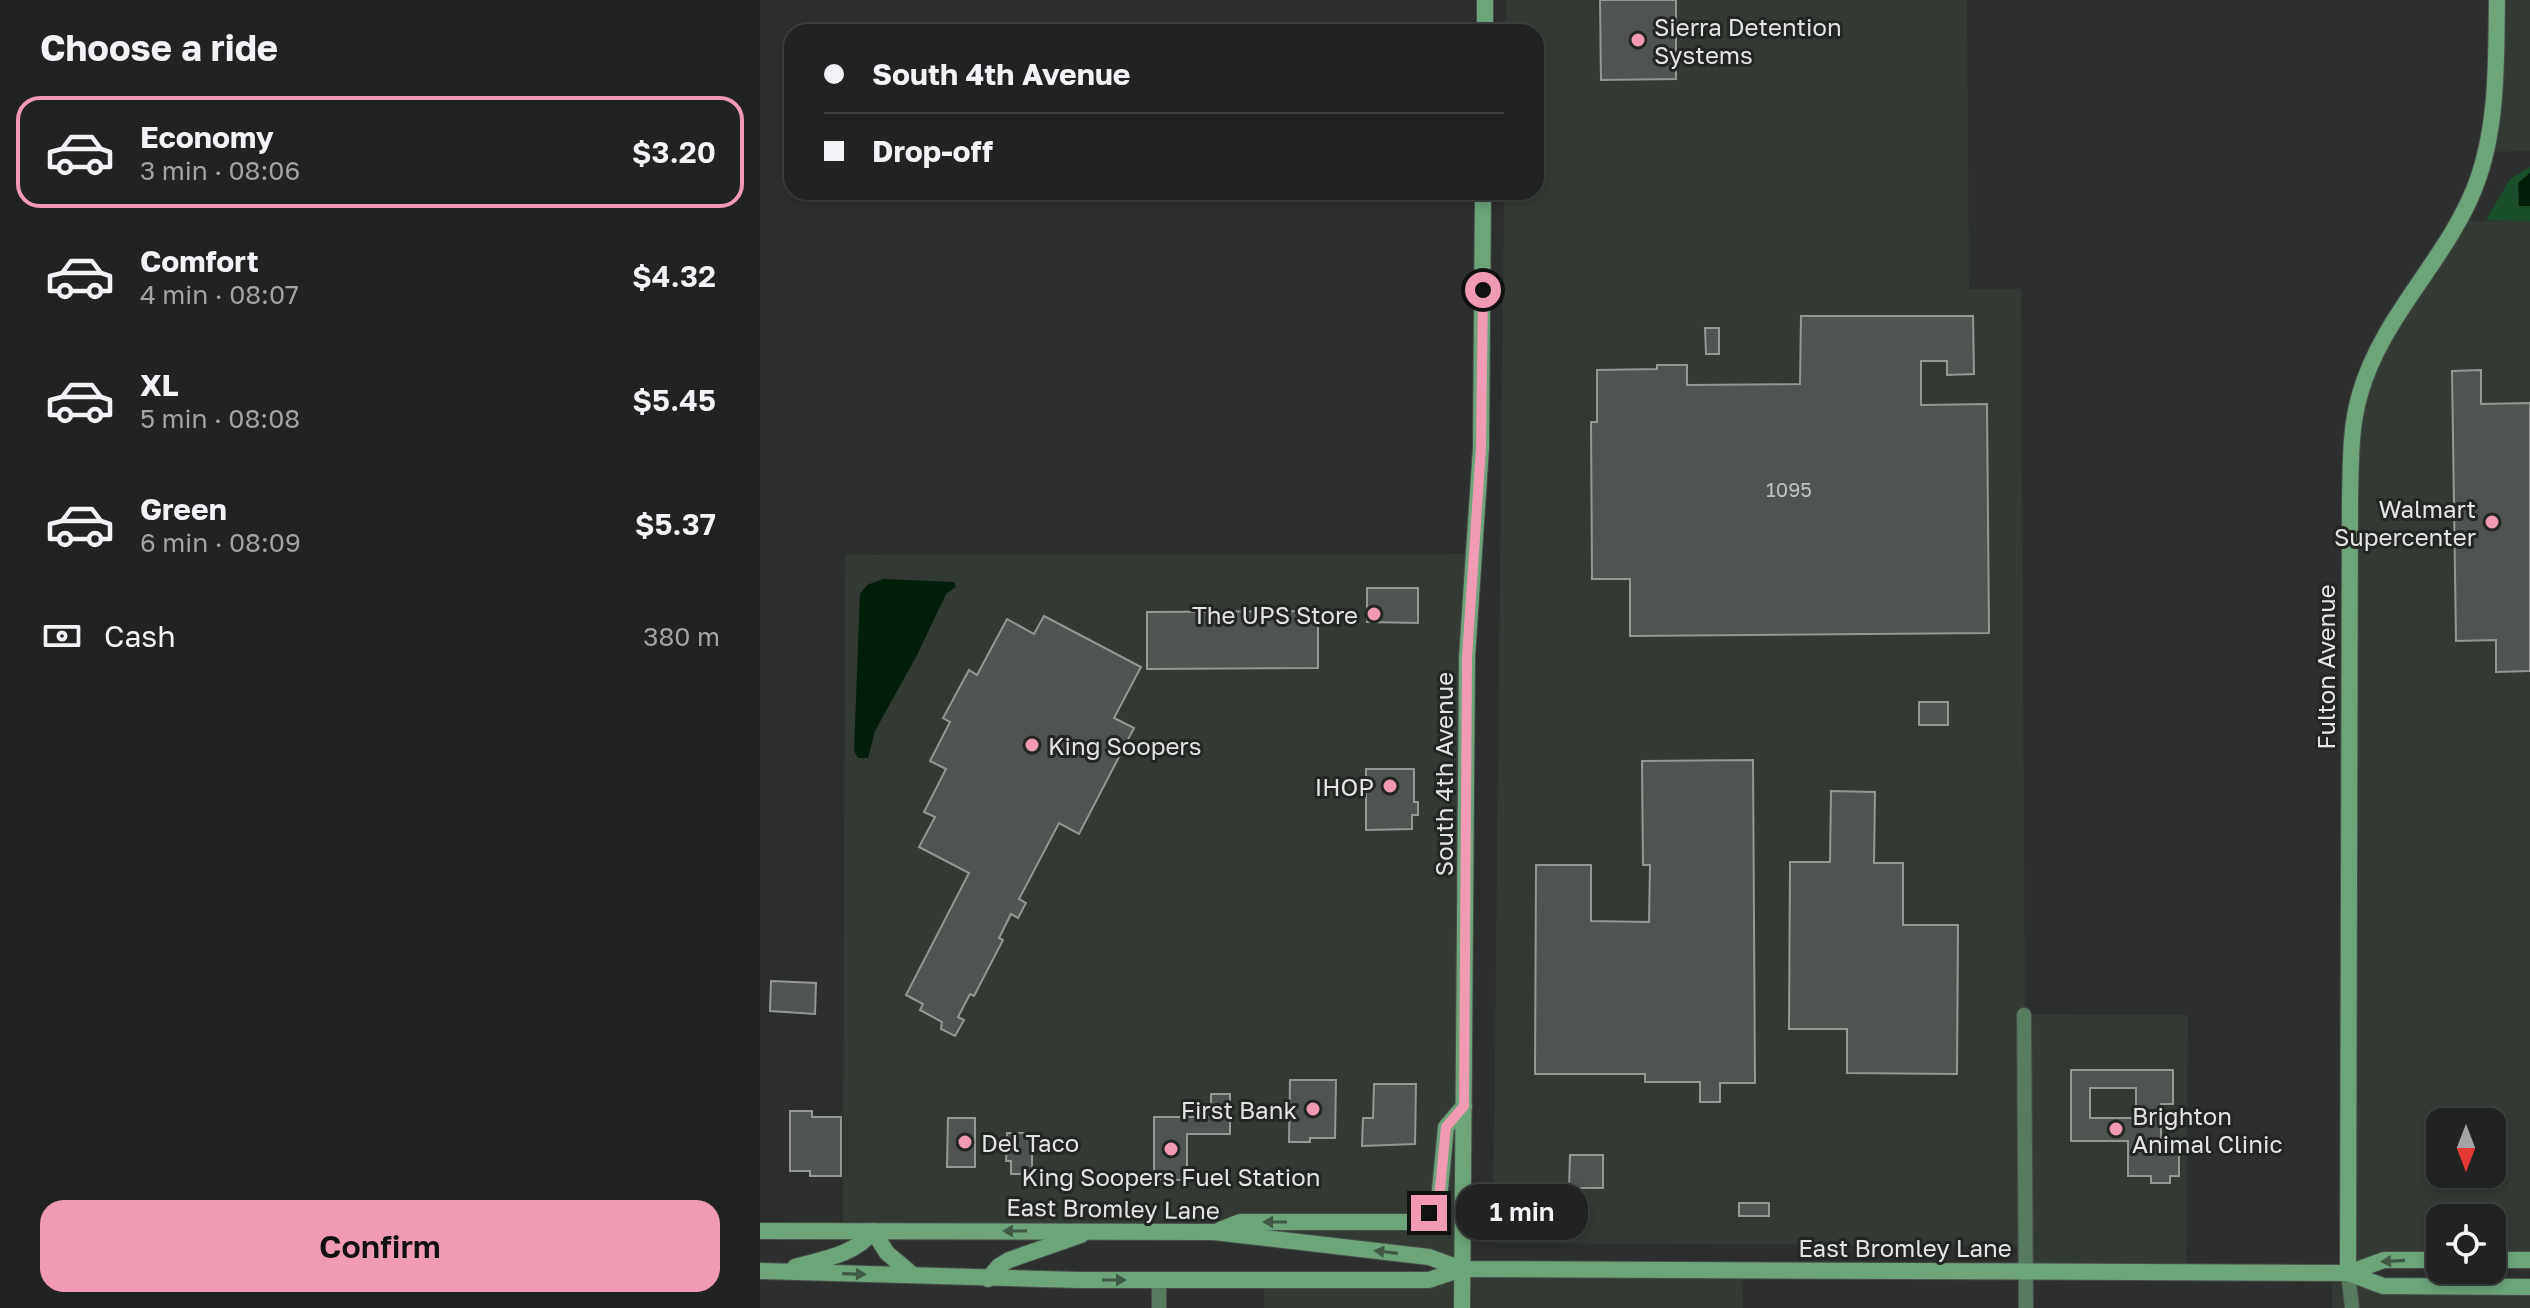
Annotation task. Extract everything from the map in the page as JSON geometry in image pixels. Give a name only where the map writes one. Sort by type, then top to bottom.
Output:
[{"type":"main road","points":[[1485,0],[1485,24]]},
{"type":"main road","name":"Fulton Avenue","points":[[2348,1273],[2350,544],[2354,419],[2360,393],[2377,350],[2463,213],[2482,169],[2492,115],[2497,0]]},
{"type":"main road","name":"South 4th Avenue","points":[[1462,1308],[1467,657],[1481,448],[1483,200]]},
{"type":"main road","points":[[1214,1232],[1240,1222],[1414,1222],[1429,1213],[1439,1200],[1446,1127],[1464,1106]]},
{"type":"main road","name":"East Bromley Lane","points":[[760,1231],[1214,1232],[1429,1257],[1462,1269]]},
{"type":"main road","points":[[768,1272],[839,1255],[864,1241],[873,1231],[887,1253],[915,1276]]},
{"type":"main road","points":[[988,1279],[1009,1260],[1094,1231]]},
{"type":"main road","points":[[2348,1273],[2384,1260],[2426,1260]]},
{"type":"main road","points":[[2506,1260],[2530,1260]]},
{"type":"main road","name":"East Bromley Lane","points":[[768,1272],[988,1279],[1159,1280],[1429,1280],[1462,1269],[2348,1273]]},
{"type":"main road","points":[[2348,1273],[2383,1286],[2530,1287]]},
{"type":"street","points":[[2024,1015],[2026,1308]]},
{"type":"street","points":[[2348,1273],[2352,1308]]},
{"type":"street","points":[[1159,1280],[1159,1308]]},
{"type":"shaded area","points":[[1506,0],[1967,0],[1969,289],[2021,289],[2025,1014],[2188,1015],[2186,1272],[2026,1272],[2025,1246],[1493,1243],[1504,200],[1544,200],[1544,24],[1506,24]]},
{"type":"shaded area","points":[[2497,0],[2530,0],[2530,151],[2486,152]]},
{"type":"shaded area","points":[[2530,173],[2530,206],[2519,206],[2518,183]]},
{"type":"shaded area","points":[[2458,221],[2530,221],[2530,1260],[2506,1260],[2506,1204],[2426,1204],[2426,1262],[2349,1272],[2383,1286],[2530,1287],[2530,1308],[2332,1308],[2332,1273],[2347,1273],[2348,940],[2360,393]]},
{"type":"shaded area","points":[[1469,554],[1462,1268],[1742,1271],[1743,1308],[1264,1308],[1264,1281],[1429,1280],[1460,1269],[1429,1257],[1113,1231],[843,1229],[845,555]]},
{"type":"shaded area","points":[[883,579],[954,582],[956,587],[946,594],[875,731],[868,758],[858,758],[854,751],[860,594],[867,585]]},
{"type":"green space","points":[[2530,167],[2530,221],[2486,220],[2510,179]]},
{"type":"building","name":"Sierra Detention Systems","points":[[1600,0],[1676,0],[1676,79],[1601,80]]},
{"type":"building","points":[[1801,316],[1973,316],[1974,374],[1947,375],[1947,361],[1921,361],[1921,405],[1987,404],[1989,633],[1630,636],[1630,579],[1592,579],[1591,422],[1597,422],[1597,370],[1687,365],[1687,385],[1800,384]]},
{"type":"building","points":[[1705,328],[1719,328],[1719,354],[1706,354]]},
{"type":"building","name":"Walmart Supercenter","points":[[2481,370],[2481,404],[2530,403],[2530,671],[2496,672],[2496,640],[2456,641],[2452,371]]},
{"type":"building","points":[[1367,588],[1418,588],[1418,623],[1367,622]]},
{"type":"building","points":[[1318,611],[1318,668],[1147,669],[1147,612]]},
{"type":"building","name":"King Soopers","points":[[1044,616],[1141,667],[1114,718],[1134,728],[1079,834],[1059,823],[1019,899],[1026,903],[1018,918],[1011,914],[999,938],[1003,940],[974,996],[970,994],[958,1017],[964,1020],[955,1036],[941,1029],[942,1022],[920,1010],[923,1004],[906,995],[969,873],[919,847],[935,817],[924,812],[946,769],[930,761],[950,722],[943,718],[969,670],[977,675],[1007,619],[1034,634]]},
{"type":"building","points":[[1919,702],[1948,702],[1948,725],[1919,725]]},
{"type":"building","points":[[1753,760],[1755,1083],[1720,1083],[1720,1102],[1700,1102],[1700,1082],[1645,1082],[1645,1074],[1535,1074],[1536,865],[1591,865],[1591,921],[1649,922],[1650,865],[1643,865],[1642,761]]},
{"type":"building","name":"IHOP","points":[[1366,769],[1414,769],[1414,802],[1418,802],[1418,815],[1412,815],[1412,829],[1366,830]]},
{"type":"building","points":[[1831,791],[1875,792],[1874,863],[1903,863],[1903,925],[1958,925],[1957,1074],[1847,1073],[1847,1029],[1789,1029],[1790,862],[1830,862]]},
{"type":"building","points":[[771,981],[816,983],[815,1014],[770,1011]]},
{"type":"building","name":"Brighton Animal Clinic","points":[[2071,1070],[2173,1070],[2173,1104],[2161,1104],[2161,1146],[2179,1146],[2179,1176],[2170,1176],[2170,1183],[2151,1183],[2151,1176],[2128,1176],[2128,1141],[2071,1141]],"holes":[[[2090,1088],[2136,1088],[2136,1118],[2090,1118]]]},
{"type":"building","name":"First Bank","points":[[1290,1080],[1336,1080],[1335,1138],[1289,1142]]},
{"type":"building","points":[[1374,1084],[1416,1084],[1415,1144],[1362,1146],[1363,1118],[1373,1118]]},
{"type":"building","name":"King Soopers Fuel Station","points":[[1211,1094],[1230,1094],[1230,1134],[1187,1134],[1187,1180],[1154,1180],[1154,1117],[1211,1117]]},
{"type":"building","points":[[790,1111],[812,1111],[812,1117],[841,1117],[841,1176],[810,1176],[810,1171],[790,1171]]},
{"type":"building","name":"Del Taco","points":[[948,1118],[975,1118],[975,1167],[947,1167]]},
{"type":"building","points":[[1007,1133],[1032,1133],[1032,1174],[1011,1174],[1011,1161],[1006,1161]]},
{"type":"building","points":[[1570,1155],[1603,1155],[1603,1188],[1569,1188]]},
{"type":"building","points":[[1739,1203],[1769,1203],[1769,1216],[1739,1216]]},
{"type":"place","name":"Sierra Detention Systems","points":[[1638,40]]},
{"type":"place","name":"Walmart Supercenter","points":[[2492,522]]},
{"type":"place","name":"The UPS Store","points":[[1374,614]]},
{"type":"place","name":"King Soopers","points":[[1032,745]]},
{"type":"place","name":"IHOP","points":[[1390,786]]},
{"type":"place","name":"First Bank","points":[[1313,1109]]},
{"type":"place","name":"Brighton Animal Clinic","points":[[2116,1129]]},
{"type":"place","name":"Del Taco","points":[[965,1142]]},
{"type":"place","name":"King Soopers Fuel Station","points":[[1171,1149]]},
{"type":"route","points":[[1429,1213],[1439,1200],[1446,1127],[1464,1106],[1467,657],[1481,448],[1483,290]]}]
